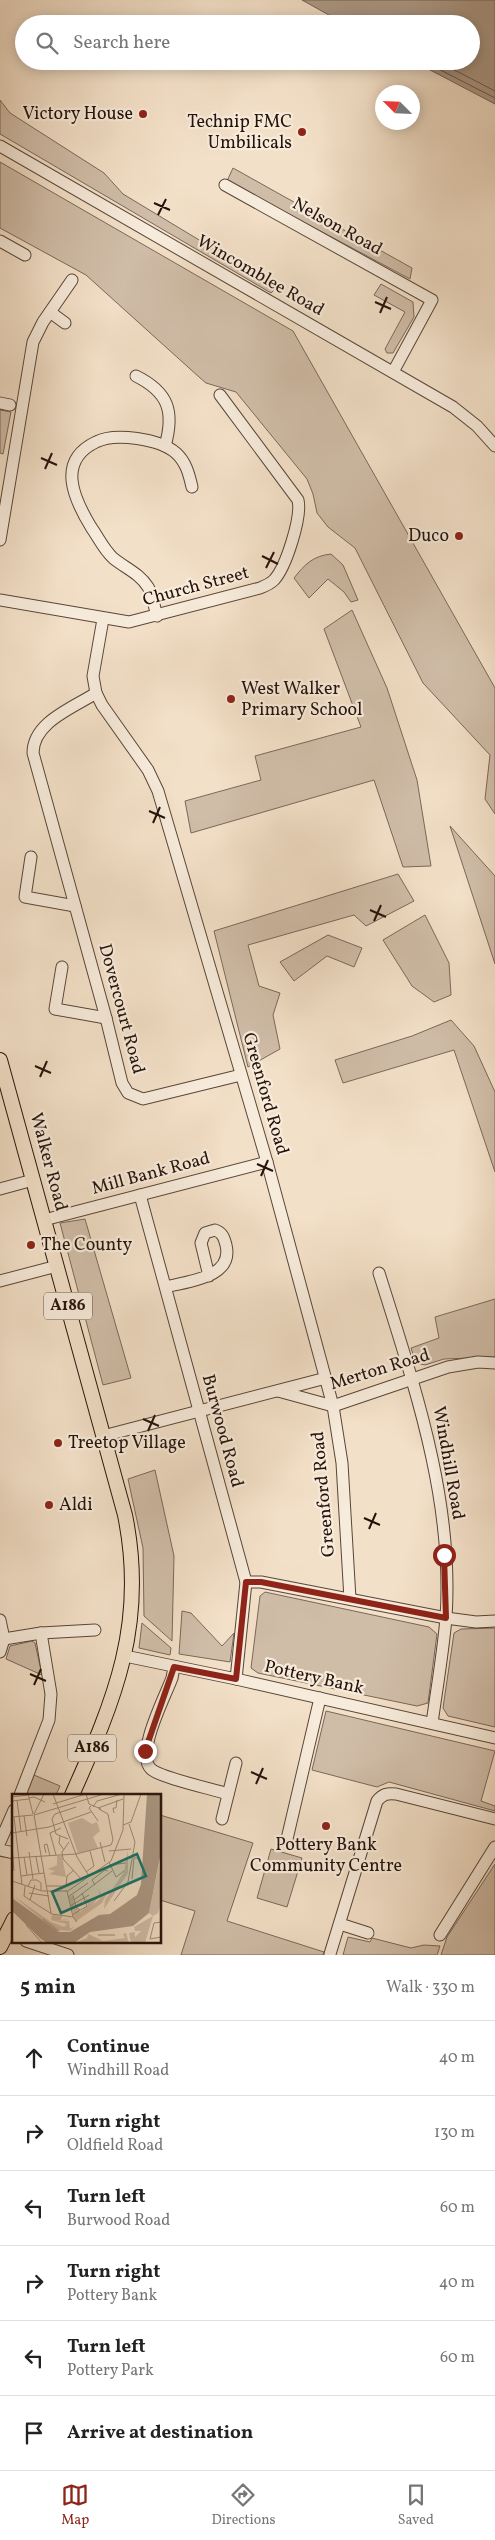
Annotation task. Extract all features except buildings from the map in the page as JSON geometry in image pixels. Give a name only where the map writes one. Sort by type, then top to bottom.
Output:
[{"type":"main road","name":"Walker Road","points":[[0,1060],[5,1098],[33,1180],[57,1266],[125,1515],[131,1553],[132,1611],[125,1656],[111,1700],[72,1794]]},
{"type":"main road","points":[[0,1948],[10,1936]]},
{"type":"street","name":"Wincomblee Road","points":[[0,146],[393,372],[465,416],[495,446]]},
{"type":"street","name":"Nelson Road","points":[[225,185],[432,300],[393,372]]},
{"type":"street","points":[[0,241],[25,255]]},
{"type":"street","points":[[0,540],[30,355],[37,333],[72,280]]},
{"type":"street","points":[[50,312],[65,323]]},
{"type":"street","points":[[136,376],[154,386],[165,399],[169,417],[165,446]]},
{"type":"street","name":"Church Street","points":[[0,600],[129,622],[157,616],[268,584],[274,580],[284,562],[298,519],[299,505],[295,495],[220,395]]},
{"type":"street","points":[[157,616],[148,588],[136,573],[113,558],[107,551],[77,502],[71,484],[72,474],[80,456],[93,443],[111,437],[165,446],[181,458],[189,474],[192,487]]},
{"type":"street","points":[[66,508],[77,502]]},
{"type":"street","name":"Greenford Road","points":[[103,619],[93,676],[96,693],[102,705],[148,770],[158,791],[267,1162],[326,1378],[333,1406],[342,1463],[350,1599]]},
{"type":"street","name":"Dovercourt Road","points":[[96,693],[45,725],[36,737],[33,745],[35,764],[124,1089],[132,1096],[143,1099],[241,1075]]},
{"type":"street","points":[[32,858],[25,897],[75,906]]},
{"type":"street","points":[[62,968],[55,1009],[106,1018]]},
{"type":"street","name":"Mill Bank Road","points":[[44,1220],[267,1162]]},
{"type":"street","points":[[0,1188],[33,1180]]},
{"type":"street","name":"Burwood Road","points":[[140,1194],[246,1582],[236,1679]]},
{"type":"street","points":[[0,1281],[57,1266]]},
{"type":"street","name":"Windhill Road","points":[[379,1273],[412,1378],[428,1438],[438,1490],[444,1555],[446,1618],[432,1724]]},
{"type":"street","points":[[166,1287],[209,1276]]},
{"type":"street","name":"Merton Road","points":[[276,1391],[333,1406],[412,1378],[459,1365],[495,1363]]},
{"type":"street","name":"Merton Road","points":[[103,1436],[326,1378]]},
{"type":"street","points":[[246,1582],[261,1582],[446,1618],[476,1622],[495,1622]]},
{"type":"street","points":[[0,1620],[4,1639],[0,1652]]},
{"type":"street","points":[[4,1639],[41,1633],[95,1630]]},
{"type":"street","points":[[20,1794],[45,1736],[50,1714],[49,1674],[41,1633]]},
{"type":"street","name":"Pottery Bank","points":[[125,1656],[236,1679],[495,1738]]},
{"type":"street","points":[[174,1667],[172,1678],[146,1745],[146,1761],[155,1771],[228,1794]]},
{"type":"street","points":[[286,1839],[320,1698]]},
{"type":"street","points":[[222,1818],[236,1763]]},
{"type":"street","points":[[330,1954],[377,1800],[384,1794],[396,1794],[495,1819]]},
{"type":"street","points":[[0,1842],[12,1815]]},
{"type":"street","points":[[440,1935],[495,1847]]},
{"type":"street","points":[[340,1924],[368,1933]]},
{"type":"street","points":[[29,1942],[68,1955]]},
{"type":"shaded area","points":[[0,100],[10,113],[104,173],[123,194],[277,287],[271,293],[0,134]]},
{"type":"shaded area","points":[[0,162],[293,331],[495,688],[495,814],[485,799],[490,755],[423,683],[355,548],[328,527],[317,513],[313,494],[307,479],[236,392],[206,383],[86,275],[0,228]]},
{"type":"shaded area","points":[[233,168],[412,268],[410,279],[227,181]]},
{"type":"shaded area","points":[[381,284],[413,302],[414,317],[393,353],[387,353],[385,349],[405,312],[374,295]]},
{"type":"shaded area","points":[[0,410],[11,412],[3,454],[0,453]]},
{"type":"shaded area","points":[[331,554],[343,565],[358,600],[351,602],[344,592],[328,579],[309,598],[294,578],[310,562]]},
{"type":"shaded area","points":[[352,610],[387,688],[417,780],[431,866],[403,867],[374,780],[191,833],[185,801],[261,780],[255,756],[361,727],[324,629]]},
{"type":"shaded area","points":[[450,826],[495,876],[495,964]]},
{"type":"shaded area","points":[[398,874],[414,901],[366,926],[354,915],[248,945],[259,986],[280,993],[273,1015],[280,1049],[248,1067],[214,931]]},
{"type":"shaded area","points":[[425,915],[449,963],[451,995],[434,1002],[412,986],[383,940]]},
{"type":"shaded area","points":[[328,935],[362,948],[354,967],[327,956],[294,981],[280,962]]},
{"type":"shaded area","points":[[451,1020],[474,1046],[495,1092],[495,1172],[454,1050],[343,1083],[335,1060],[412,1036]]},
{"type":"shaded area","points":[[85,1219],[131,1378],[103,1385],[60,1223]]},
{"type":"shaded area","points":[[495,1299],[495,1357],[444,1359],[425,1365],[416,1363],[411,1348],[439,1338],[435,1317]]},
{"type":"shaded area","points":[[155,1470],[174,1556],[172,1641],[144,1616],[143,1548],[128,1479]]},
{"type":"shaded area","points":[[265,1592],[429,1627],[437,1634],[428,1703],[417,1706],[258,1673],[251,1668],[260,1596]]},
{"type":"shaded area","points":[[182,1611],[191,1613],[222,1646],[234,1633],[230,1662],[179,1654]]},
{"type":"shaded area","points":[[142,1623],[171,1648],[170,1655],[139,1648]]},
{"type":"shaded area","points":[[495,1628],[495,1727],[448,1716],[443,1708],[454,1633],[461,1629]]},
{"type":"shaded area","points":[[32,1641],[35,1643],[42,1675],[6,1659],[10,1646]]},
{"type":"shaded area","points":[[326,1711],[495,1751],[481,1801],[495,1806],[495,1811],[389,1782],[377,1787],[312,1770]]},
{"type":"shaded area","points":[[34,1775],[60,1786],[56,1794],[25,1794]]},
{"type":"shaded area","points":[[161,1815],[253,1843],[227,1921],[324,1952],[323,1955],[181,1955],[195,1911],[161,1900]]},
{"type":"shaded area","points":[[271,1849],[302,1858],[287,1907],[257,1898]]},
{"type":"shaded area","points":[[495,1864],[495,1955],[441,1955],[447,1937]]},
{"type":"shaded area","points":[[348,1937],[370,1942],[372,1938],[411,1948],[424,1945],[440,1946],[437,1955],[343,1955]]},
{"type":"water","points":[[302,0],[495,0],[495,104],[430,70],[480,70],[480,15],[329,15]]},
{"type":"place","name":"Victory House","points":[[143,114]]},
{"type":"place","name":"Technip FMC Umbilicals","points":[[302,132]]},
{"type":"place","name":"Duco","points":[[459,536]]},
{"type":"place","name":"West Walker Primary School","points":[[231,699]]},
{"type":"place","name":"The County","points":[[31,1245]]},
{"type":"place","name":"Treetop Village","points":[[58,1443]]},
{"type":"place","name":"Aldi","points":[[49,1505]]},
{"type":"place","name":"Pottery Bank Community Centre","points":[[326,1826]]},
{"type":"route","points":[[145,1751],[172,1678],[174,1667],[236,1679],[246,1582],[261,1582],[446,1618],[444,1555]]}]
